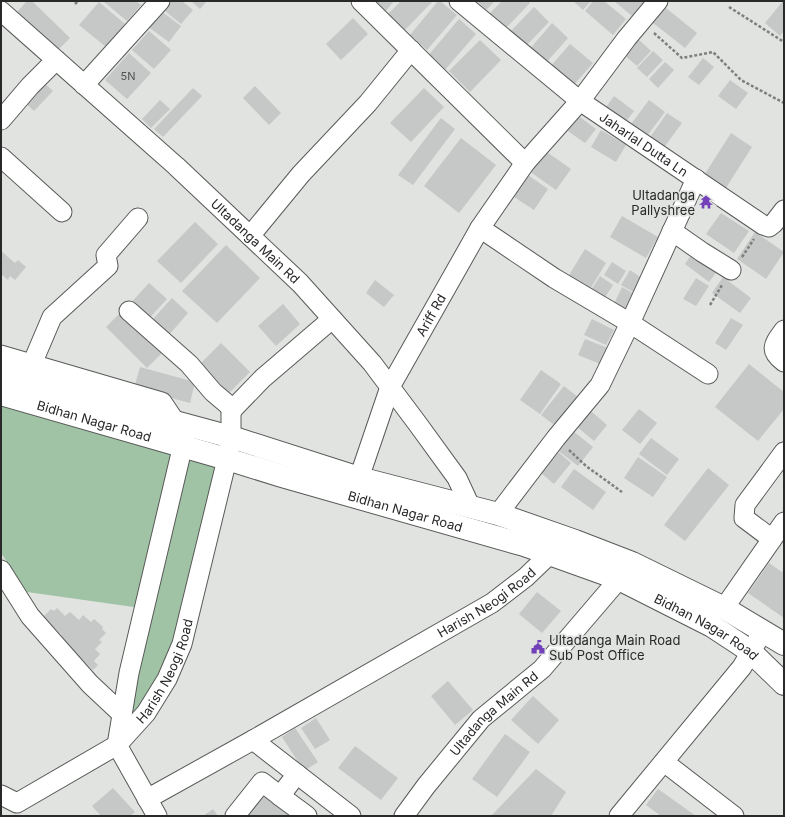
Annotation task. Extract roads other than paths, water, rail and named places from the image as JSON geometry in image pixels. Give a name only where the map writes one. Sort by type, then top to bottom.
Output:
[{"type":"main road","name":"Bidhan Nagar Road","points":[[1,375],[182,432],[227,459],[524,545],[619,579],[712,626],[750,651],[784,684]]},
{"type":"main road","name":"Bidhan Nagar Road","points":[[4,396],[182,432],[231,438],[359,478],[498,514],[632,563],[724,608],[784,644]]},
{"type":"street","points":[[84,85],[160,1]]},
{"type":"street","points":[[361,1],[525,163]]},
{"type":"street","name":"Jaharlal Dutta Ln","points":[[459,1],[580,101],[763,224],[769,227],[784,210]]},
{"type":"street","name":"Ariff Rd","points":[[359,478],[390,387],[480,228],[525,163],[580,101],[640,21],[658,1]]},
{"type":"street","name":"Ultadanga Main Rd","points":[[1,11],[176,166],[300,283],[372,364],[390,387],[457,478],[470,506]]},
{"type":"street","points":[[250,236],[301,174],[368,103],[411,50]]},
{"type":"street","points":[[1,120],[30,86],[56,60]]},
{"type":"street","points":[[1,157],[62,212]]},
{"type":"street","points":[[498,514],[556,438],[600,385],[696,179]]},
{"type":"street","points":[[32,364],[52,317],[108,266],[106,255],[138,218]]},
{"type":"street","points":[[480,228],[554,278],[630,323],[708,374]]},
{"type":"street","points":[[672,231],[731,270]]},
{"type":"street","points":[[129,311],[189,364],[213,392],[233,409],[263,378],[332,319]]},
{"type":"street","points":[[784,330],[774,343],[773,350],[778,358],[784,362]]},
{"type":"street","points":[[1,355],[162,402],[182,432],[129,672],[117,746],[152,811]]},
{"type":"street","name":"Harish Neogi Road","points":[[1,795],[17,802],[117,746],[149,708],[168,679],[182,644],[227,459],[231,438],[231,411],[233,409]]},
{"type":"street","points":[[772,539],[744,518],[744,505],[784,452]]},
{"type":"street","points":[[724,608],[784,522]]},
{"type":"street","name":"Harish Neogi Road","points":[[152,811],[252,740],[492,602],[526,577],[550,554]]},
{"type":"street","name":"Harish Neogi Road","points":[[1,570],[30,616],[90,684],[122,714]]},
{"type":"street","name":"Ultadanga Main Rd","points":[[404,816],[426,786],[481,719],[542,669],[619,579]]},
{"type":"street","points":[[619,816],[742,667],[763,631]]},
{"type":"street","points":[[252,740],[297,774],[344,814]]},
{"type":"street","points":[[664,762],[734,816]]},
{"type":"street","points":[[280,796],[297,774]]},
{"type":"street","points":[[235,816],[262,782],[307,816]]},
{"type":"street","points":[[18,816],[34,793]]},
{"type":"place","name":"Ultadanga Pallyshree","points":[[706,202]]},
{"type":"place","name":"Ultadanga Main Road Sub Post Office","points":[[538,647]]}]
